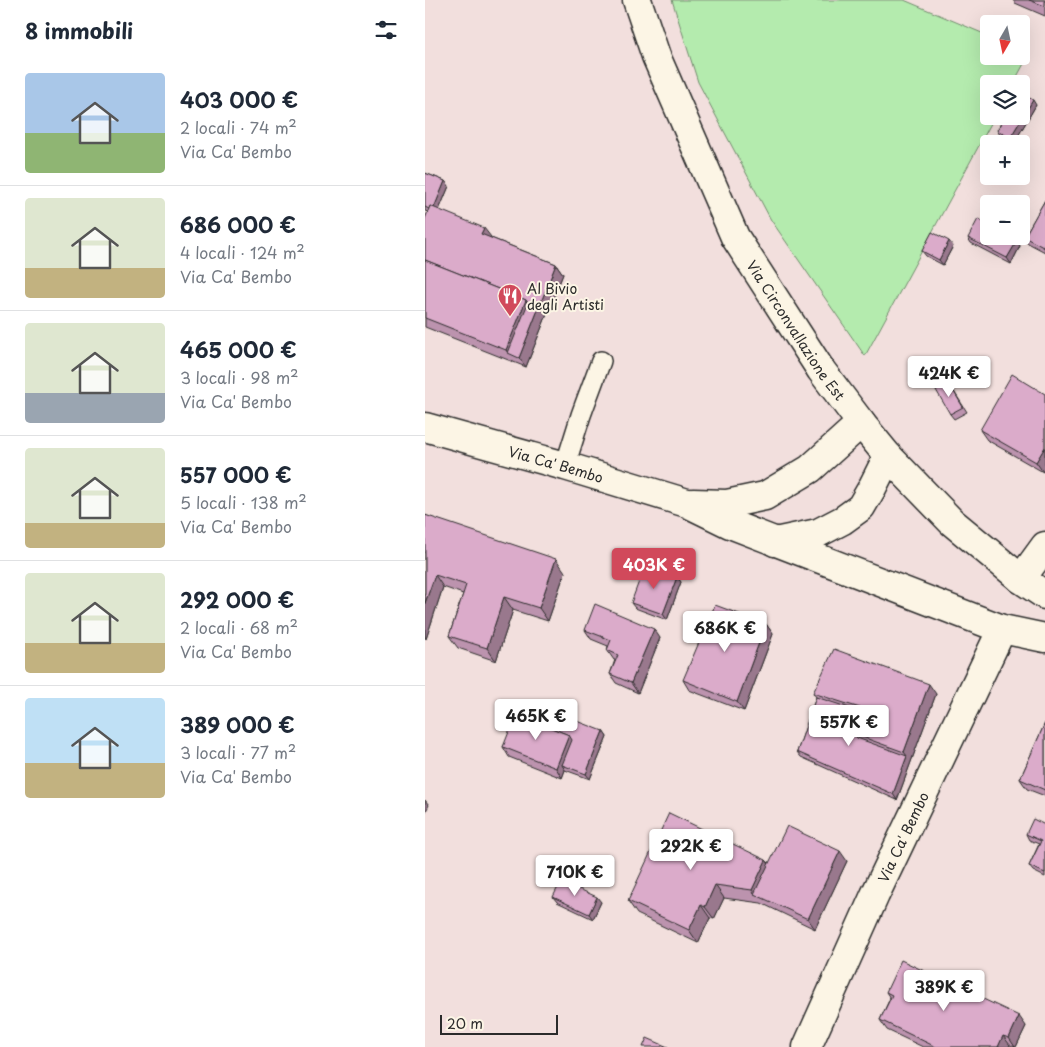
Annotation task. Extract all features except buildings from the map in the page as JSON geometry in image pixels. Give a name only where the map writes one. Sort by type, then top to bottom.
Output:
[{"type":"street","name":"Via Circonvallazione Est","points":[[637,0],[656,56],[735,237],[821,370],[888,456],[952,522],[1021,579],[1045,594]]},
{"type":"street","name":"Via Ca' Bembo","points":[[687,503],[727,504],[765,496],[810,469],[861,423]]},
{"type":"street","name":"Via Ca' Bembo","points":[[425,427],[565,466],[687,503],[729,524],[1002,628],[1045,638]]},
{"type":"street","points":[[775,542],[817,533],[843,520],[861,507],[888,456]]},
{"type":"street","points":[[1021,579],[1045,546]]},
{"type":"street","name":"Via Ca' Bembo","points":[[807,1047],[875,895],[1002,628]]},
{"type":"lane","points":[[565,466],[601,361]]},
{"type":"green space","points":[[672,0],[904,0],[980,32],[980,65],[1023,65],[1018,75],[980,75],[980,125],[990,125],[985,135],[980,135],[980,144],[865,356],[771,220],[698,82]]},
{"type":"place","name":"Al Bivio degli Artisti","points":[[510,317]]}]
